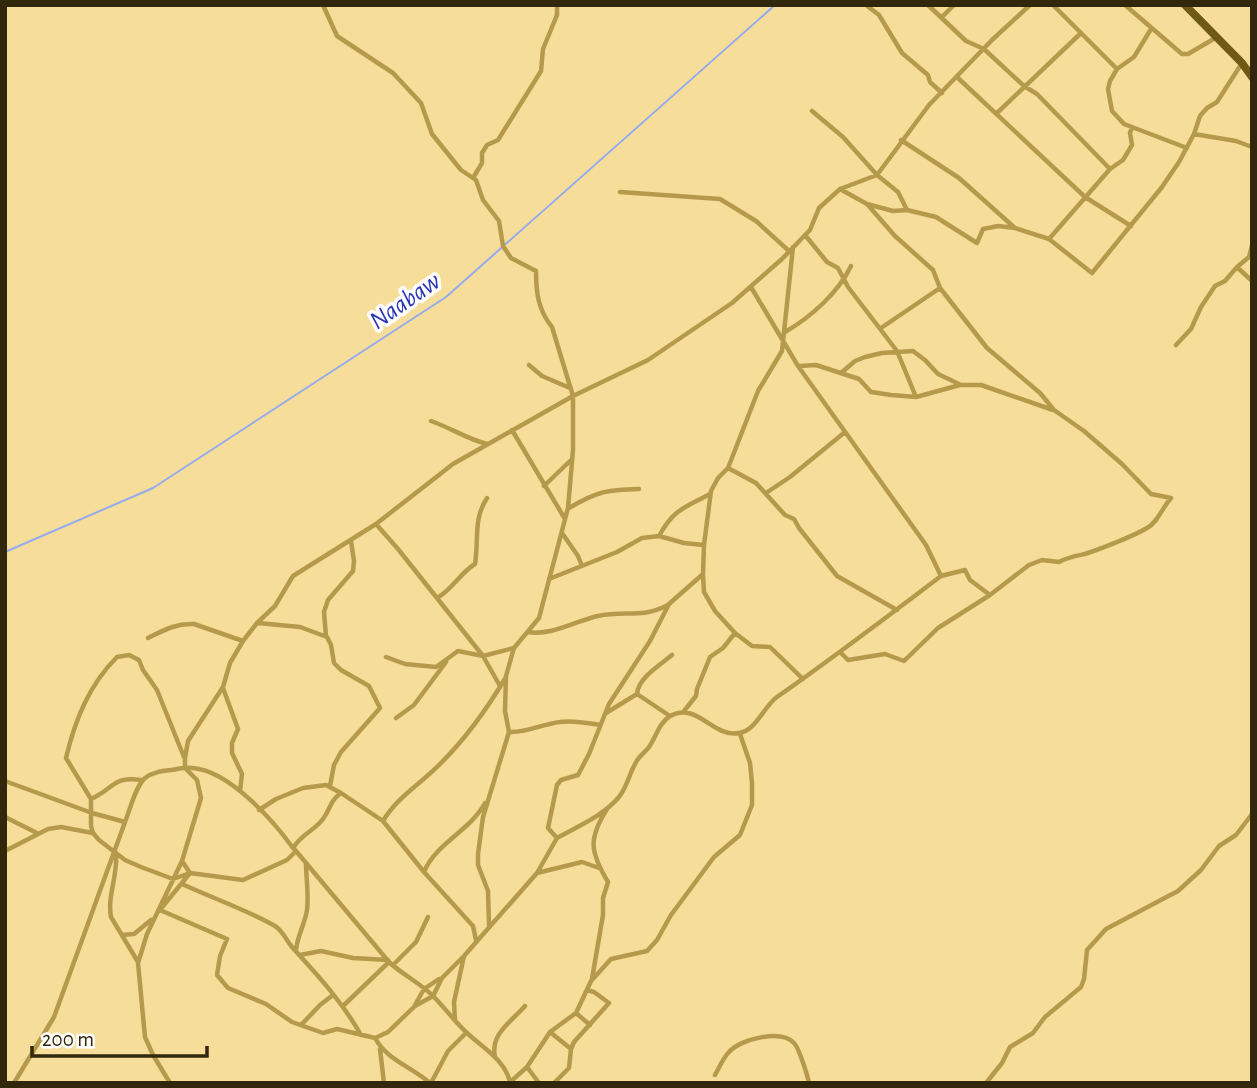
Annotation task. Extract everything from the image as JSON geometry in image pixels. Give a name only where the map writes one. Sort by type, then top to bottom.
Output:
[{"type":"highway","points":[[1185,5],[1242,63],[1252,78]]},
{"type":"street","points":[[323,5],[337,36],[393,73],[421,103],[432,134],[461,170],[476,180],[483,200],[499,221],[503,246],[511,258],[536,271],[536,294],[544,318],[552,327],[573,396],[568,508],[539,618],[514,648],[506,676],[479,721],[439,765],[401,799],[383,821]]},
{"type":"street","points":[[473,178],[482,163],[482,153],[486,145],[498,140],[541,71],[543,49],[557,15],[557,5]]},
{"type":"street","points":[[866,5],[879,15],[894,44],[928,75],[930,82],[942,93]]},
{"type":"street","points":[[928,5],[966,41],[984,49],[1051,108],[1110,169]]},
{"type":"street","points":[[942,18],[954,5]]},
{"type":"street","points":[[138,963],[154,918],[181,861],[201,798],[197,780],[185,768],[188,741],[223,687],[230,663],[243,641],[275,606],[293,576],[376,524],[453,464],[573,396],[648,360],[732,303],[810,230],[819,208],[839,188],[877,175],[919,116],[1030,5]]},
{"type":"street","points":[[1054,5],[1117,69]]},
{"type":"street","points":[[1125,5],[1151,29],[1185,54],[1217,37]]},
{"type":"street","points":[[1151,29],[1133,57],[1117,69],[1110,80],[1108,89],[1112,111],[1124,124],[1187,148]]},
{"type":"street","points":[[997,113],[1082,33]]},
{"type":"street","points":[[839,188],[867,204],[893,211],[907,209],[936,217],[977,243],[983,229],[998,226],[1015,228],[1049,239],[1092,274],[1162,187],[1187,148],[1202,113],[1216,103],[1242,63]]},
{"type":"street","points":[[958,78],[1085,197],[1130,226]]},
{"type":"street","points":[[813,111],[843,137],[877,175],[898,192],[907,209]]},
{"type":"street","points":[[1049,239],[1110,169],[1123,160],[1132,145],[1132,127]]},
{"type":"street","points":[[1194,134],[1252,146]]},
{"type":"street","points":[[901,140],[959,178],[1015,228]]},
{"type":"street","points":[[620,191],[720,199],[756,221],[791,249]]},
{"type":"street","points":[[841,653],[848,660],[884,654],[904,661],[938,628],[990,595],[1029,565],[1042,560],[1059,562],[1147,528],[1171,498],[1151,494],[1122,464],[1084,431],[1054,410],[1040,393],[981,341],[940,288],[933,270],[895,236],[867,204]]},
{"type":"street","points":[[805,235],[827,262],[838,268],[898,352],[916,397]]},
{"type":"street","points":[[1176,345],[1191,329],[1215,286],[1225,281],[1249,257],[1252,245]]},
{"type":"street","points":[[791,249],[785,342],[779,359],[752,404],[728,468],[718,478],[710,495],[703,574],[704,592],[715,611],[735,633],[752,646],[770,647],[803,679]]},
{"type":"street","points":[[784,332],[819,307],[844,279],[851,266]]},
{"type":"street","points":[[1237,267],[1252,281]]},
{"type":"street","points":[[751,287],[798,366],[926,545],[941,576]]},
{"type":"street","points":[[881,328],[940,288]]},
{"type":"street","points":[[841,374],[855,361],[865,357],[913,351],[925,359],[938,374],[960,385]]},
{"type":"street","points":[[529,365],[542,376],[571,388]]},
{"type":"street","points":[[798,366],[816,365],[859,379],[871,392],[916,397],[960,385],[982,385],[1054,410]]},
{"type":"street","points":[[431,421],[453,428],[468,439],[488,444]]},
{"type":"street","points":[[512,430],[565,519]]},
{"type":"street","points":[[766,493],[845,432]]},
{"type":"street","points":[[544,486],[571,460]]},
{"type":"street","points":[[728,468],[755,483],[785,514],[794,519],[837,576],[897,610]]},
{"type":"street","points":[[568,508],[606,490],[639,489]]},
{"type":"street","points":[[659,536],[671,516],[679,509],[710,495]]},
{"type":"street","points":[[437,598],[446,593],[457,578],[475,564],[478,547],[477,520],[487,498]]},
{"type":"street","points":[[376,524],[483,656],[500,686]]},
{"type":"street","points":[[562,533],[582,566]]},
{"type":"street","points":[[548,579],[642,538],[659,536],[704,545]]},
{"type":"street","points":[[330,786],[334,765],[341,752],[380,708],[369,686],[334,663],[324,622],[328,600],[353,571],[351,541]]},
{"type":"street","points":[[510,1082],[527,1067],[550,1032],[576,1013],[591,981],[603,915],[603,898],[608,882],[594,856],[593,834],[608,808],[621,794],[638,759],[650,746],[663,722],[670,716],[684,712],[695,714],[728,732],[740,734],[748,729],[773,700],[841,653],[941,576],[965,570],[970,580],[990,595]]},
{"type":"street","points":[[527,632],[563,628],[599,616],[653,612],[669,604],[703,574]]},
{"type":"street","points":[[557,838],[548,828],[557,785],[561,780],[578,775],[605,713],[650,641],[669,604]]},
{"type":"street","points":[[148,638],[174,625],[186,623],[243,641]]},
{"type":"street","points":[[257,623],[300,627],[327,637]]},
{"type":"street","points":[[684,712],[696,696],[710,657],[723,648],[735,633]]},
{"type":"street","points":[[386,657],[436,667],[458,651],[483,656],[514,648]]},
{"type":"street","points":[[638,694],[638,687],[643,680],[672,654]]},
{"type":"street","points":[[93,833],[90,819],[91,799],[65,758],[70,736],[84,704],[98,678],[117,657],[129,655],[139,660],[157,690],[185,758]]},
{"type":"street","points":[[396,718],[414,705],[440,673],[448,658]]},
{"type":"street","points":[[489,926],[488,891],[478,865],[478,854],[489,797],[509,732],[506,676]]},
{"type":"street","points":[[223,687],[238,729],[232,743],[232,754],[242,774],[240,791]]},
{"type":"street","points":[[605,713],[638,694]]},
{"type":"street","points":[[638,694],[670,716]]},
{"type":"street","points":[[509,732],[520,733],[556,722],[600,725]]},
{"type":"street","points":[[591,981],[611,959],[647,951],[715,857],[740,835],[752,805],[752,783],[750,763],[740,734]]},
{"type":"street","points":[[14,1083],[54,1017],[142,780],[153,773],[185,768],[217,775],[240,791],[279,828],[390,962],[433,996],[466,1033],[508,1071],[510,1082]]},
{"type":"street","points":[[91,799],[119,780],[142,780]]},
{"type":"street","points":[[5,781],[92,813],[125,822]]},
{"type":"street","points":[[259,810],[276,799],[303,788],[330,786],[383,821],[473,926],[476,941]]},
{"type":"street","points":[[5,851],[37,834],[61,827],[93,833],[125,860],[173,879],[190,873],[243,880],[287,860],[300,837],[319,823],[333,798],[341,793]]},
{"type":"street","points":[[424,872],[433,855],[478,817],[489,797]]},
{"type":"street","points":[[415,1006],[424,989],[442,978],[464,956],[537,873],[557,838],[608,808]]},
{"type":"street","points":[[986,1083],[1002,1063],[1010,1047],[1033,1033],[1045,1017],[1080,987],[1084,979],[1087,950],[1106,929],[1178,891],[1201,870],[1219,846],[1236,835],[1252,814]]},
{"type":"street","points":[[5,817],[37,834]]},
{"type":"street","points":[[116,852],[116,876],[109,909],[138,963],[145,1037],[170,1083]]},
{"type":"street","points":[[181,861],[190,873]]},
{"type":"street","points":[[298,953],[297,938],[306,913],[308,897],[306,862]]},
{"type":"street","points":[[537,873],[582,862],[600,869]]},
{"type":"street","points":[[122,934],[134,934],[154,918],[190,873]]},
{"type":"street","points":[[181,884],[277,927],[344,1005],[362,1036]]},
{"type":"street","points":[[160,910],[227,939],[220,956],[218,975],[225,985],[266,1004],[292,1022],[323,1033],[337,1029],[375,1038],[388,1032],[415,1006],[433,996],[442,978]]},
{"type":"street","points":[[344,1005],[416,942],[428,917]]},
{"type":"street","points":[[298,953],[321,951],[390,962]]},
{"type":"street","points":[[455,1021],[454,1003],[464,956]]},
{"type":"street","points":[[554,1083],[569,1068],[571,1049],[609,1003],[587,990]]},
{"type":"street","points":[[301,1025],[333,995]]},
{"type":"street","points":[[495,1058],[493,1047],[496,1038],[525,1006]]},
{"type":"street","points":[[576,1013],[590,1025]]},
{"type":"street","points":[[550,1032],[571,1049]]},
{"type":"street","points":[[375,1038],[380,1047],[397,1062],[418,1072],[431,1083],[449,1051],[466,1033]]},
{"type":"street","points":[[715,1075],[728,1052],[745,1040],[788,1037],[796,1045],[809,1083]]},
{"type":"street","points":[[380,1047],[384,1083]]},
{"type":"street","points":[[527,1067],[539,1083]]},
{"type":"waterway","name":"Naabaw","points":[[5,552],[153,488],[446,297],[775,5]]}]
